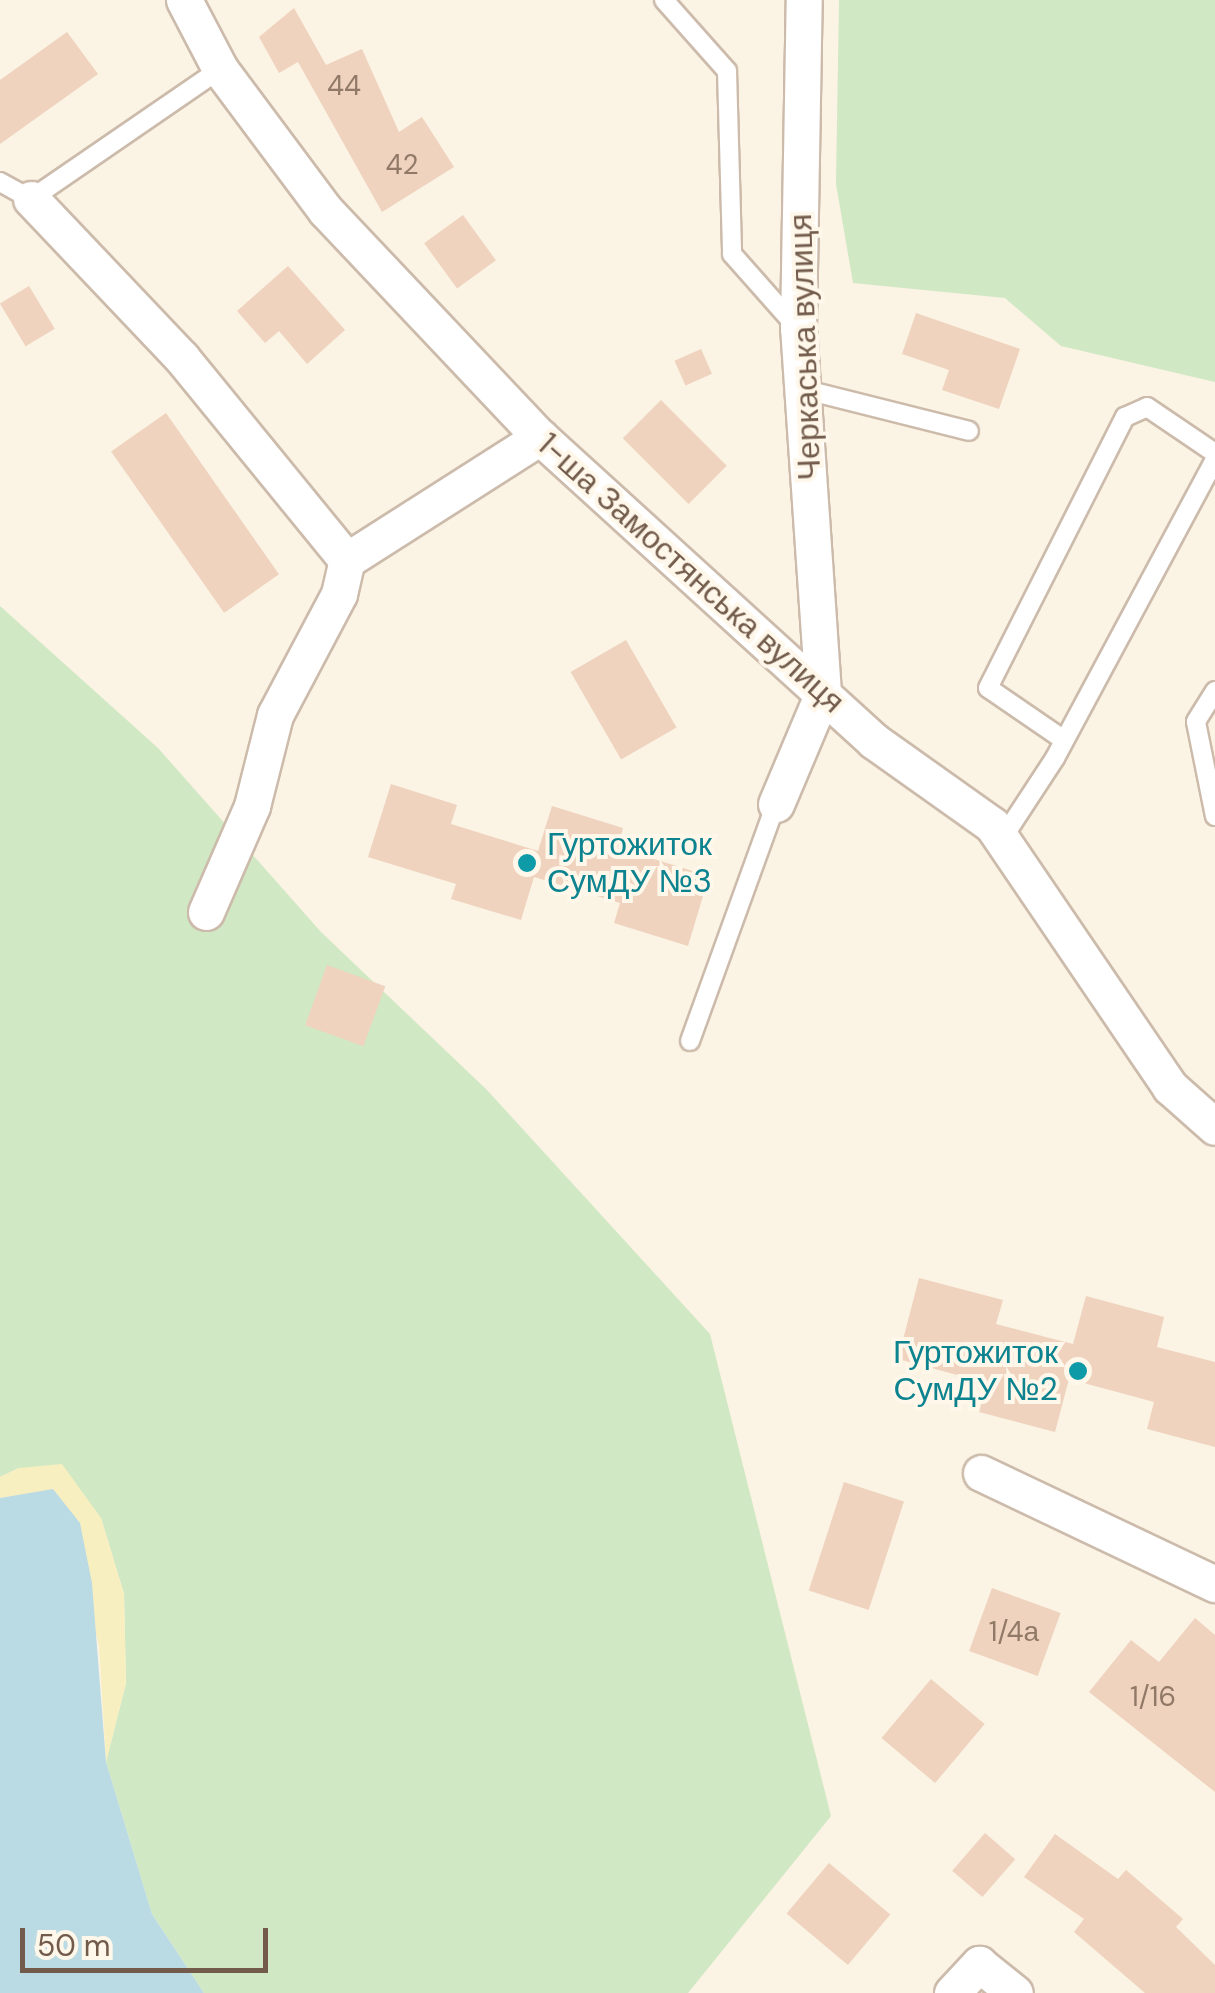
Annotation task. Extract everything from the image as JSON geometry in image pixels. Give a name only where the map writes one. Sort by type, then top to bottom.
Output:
[{"type":"street","name":"1-ша Замостянська вулиця","points":[[184,0],[220,69],[326,211],[540,436],[874,741],[992,825],[1170,1087],[1215,1127]]},
{"type":"street","name":"Черкаська вулиця","points":[[804,0],[798,328],[823,693]]},
{"type":"street","points":[[31,199],[182,358],[346,560]]},
{"type":"street","points":[[206,912],[252,806],[276,715],[339,594],[346,560],[540,436]]},
{"type":"street","points":[[776,804],[823,693]]},
{"type":"street","points":[[981,1473],[1215,1584]]},
{"type":"street","points":[[952,1993],[978,1964],[1015,1993]]},
{"type":"lane","points":[[664,0],[727,70],[732,254],[798,328]]},
{"type":"lane","points":[[0,182],[31,199],[220,69]]},
{"type":"lane","points":[[802,389],[968,432]]},
{"type":"lane","points":[[1002,839],[1064,740],[1215,457],[1147,408],[1126,417],[988,688],[1064,740]]},
{"type":"lane","points":[[1215,691],[1196,722],[1215,816]]},
{"type":"lane","points":[[690,1042],[776,804]]},
{"type":"green space","points":[[839,0],[1215,0],[1215,382],[1061,346],[1005,298],[853,283],[836,184]]},
{"type":"green space","points":[[0,606],[158,748],[321,932],[487,1090],[710,1334],[831,1816],[688,1993],[204,1993],[152,1914],[106,1762],[126,1683],[124,1594],[101,1518],[19,1468],[0,1477]]},
{"type":"sand","points":[[62,1464],[101,1518],[124,1594],[126,1683],[106,1762],[99,1645],[53,1490],[0,1498],[0,1477],[19,1468]]},
{"type":"water","points":[[53,1489],[80,1523],[92,1583],[106,1762],[152,1914],[204,1993],[0,1993],[0,1498]]},
{"type":"building","points":[[294,8],[326,65],[362,49],[399,132],[422,117],[454,167],[382,212],[298,62],[279,73],[259,37]]},
{"type":"building","points":[[67,32],[98,74],[0,144],[0,80]]},
{"type":"building","points":[[463,215],[496,260],[457,289],[424,243]]},
{"type":"building","points":[[288,266],[345,330],[307,364],[279,331],[265,343],[237,311]]},
{"type":"building","points":[[29,286],[55,329],[26,346],[0,303]]},
{"type":"building","points":[[916,313],[1020,349],[999,409],[942,390],[949,370],[902,354]]},
{"type":"building","points":[[701,349],[712,374],[685,385],[675,361]]},
{"type":"building","points":[[661,400],[727,466],[689,504],[623,438]]},
{"type":"building","points":[[166,413],[279,574],[224,613],[111,451]]},
{"type":"building","points":[[626,640],[676,727],[621,759],[571,672]]},
{"type":"building","name":"Гуртожиток СумДУ №3","points":[[391,784],[457,805],[451,824],[538,851],[552,806],[623,828],[618,848],[709,876],[688,946],[614,923],[620,903],[534,877],[521,920],[451,899],[456,884],[368,857]]},
{"type":"building","points":[[327,965],[385,986],[363,1046],[305,1025]]},
{"type":"building","name":"Гуртожиток СумДУ №2","points":[[919,1278],[1003,1300],[996,1324],[1073,1344],[1086,1296],[1164,1317],[1157,1347],[1215,1362],[1215,1447],[1147,1429],[1154,1402],[1069,1379],[1055,1432],[979,1412],[987,1383],[898,1359]]},
{"type":"building","points":[[844,1482],[904,1501],[869,1610],[809,1590]]},
{"type":"building","points":[[992,1588],[1061,1613],[1038,1676],[969,1651]]},
{"type":"building","points":[[1195,1618],[1215,1635],[1215,1792],[1089,1692],[1131,1640],[1159,1662]]},
{"type":"building","points":[[931,1679],[985,1724],[935,1783],[882,1738]]},
{"type":"building","points":[[985,1833],[1015,1859],[982,1897],[952,1871]]},
{"type":"building","points":[[1055,1834],[1118,1879],[1126,1870],[1183,1919],[1176,1927],[1215,1965],[1215,1993],[1145,1993],[1074,1932],[1084,1919],[1024,1877]]},
{"type":"building","points":[[829,1863],[890,1914],[848,1965],[787,1914]]},
{"type":"place","name":"Гуртожиток СумДУ №3","points":[[527,863]]},
{"type":"place","name":"Гуртожиток СумДУ №2","points":[[1078,1371]]}]
